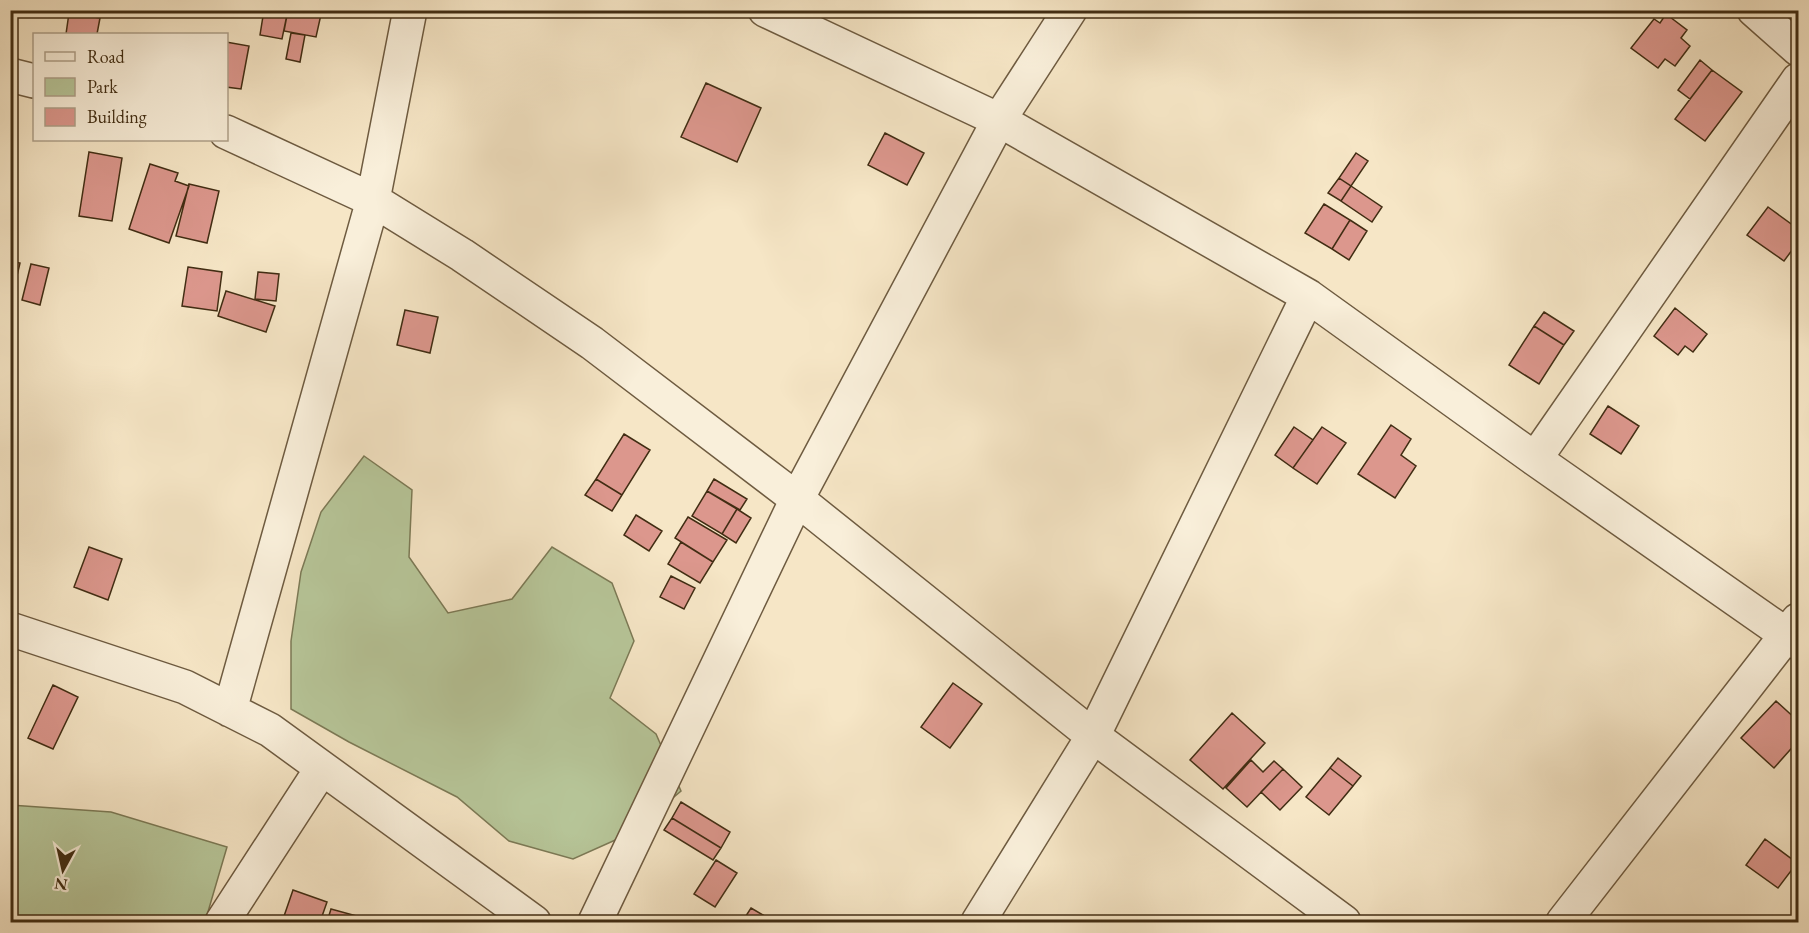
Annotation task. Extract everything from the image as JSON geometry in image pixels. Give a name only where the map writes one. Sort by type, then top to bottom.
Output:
[{"type":"street","points":[[230,710],[373,200],[410,10]]},
{"type":"street","points":[[765,10],[999,120],[1308,296],[1535,459],[1795,632],[1563,922]]},
{"type":"street","points":[[595,922],[797,499],[999,120],[1070,10]]},
{"type":"street","points":[[1754,10],[1798,50]]},
{"type":"street","points":[[10,75],[33,81]]},
{"type":"street","points":[[1535,459],[1798,81]]},
{"type":"street","points":[[228,133],[373,200],[462,255],[592,343],[797,499],[1093,736],[1344,922]]},
{"type":"street","points":[[978,922],[1093,736],[1308,296]]},
{"type":"street","points":[[10,629],[185,687],[270,730],[534,922]]},
{"type":"street","points":[[222,922],[322,768]]},
{"type":"green space","points":[[364,456],[412,490],[409,557],[448,613],[512,599],[552,547],[612,583],[634,641],[610,698],[656,734],[681,791],[631,833],[573,859],[509,841],[457,797],[349,742],[291,709],[291,641],[301,572],[321,512]]},
{"type":"green space","points":[[10,805],[111,812],[227,847],[205,922],[11,922]]},
{"type":"building","points":[[264,10],[288,10],[282,39],[260,35]]},
{"type":"building","points":[[288,10],[322,10],[316,37],[284,31]]},
{"type":"building","points":[[69,13],[100,18],[97,33],[66,33]]},
{"type":"building","points":[[1666,14],[1687,30],[1681,38],[1690,46],[1675,66],[1665,59],[1658,68],[1631,48],[1654,19],[1660,23]]},
{"type":"building","points":[[291,33],[305,35],[300,62],[286,59]]},
{"type":"building","points":[[228,42],[249,46],[241,89],[228,87]]},
{"type":"building","points":[[1700,60],[1712,70],[1690,99],[1678,90]]},
{"type":"building","points":[[1712,70],[1742,92],[1705,141],[1675,119]]},
{"type":"building","points":[[706,83],[761,108],[737,162],[681,137]]},
{"type":"building","points":[[885,133],[924,153],[907,185],[868,165]]},
{"type":"building","points":[[89,152],[122,158],[112,221],[79,216]]},
{"type":"building","points":[[1356,153],[1368,161],[1351,186],[1339,178]]},
{"type":"building","points":[[150,164],[178,173],[175,181],[189,186],[169,243],[129,229]]},
{"type":"building","points":[[1339,178],[1351,186],[1341,201],[1328,193]]},
{"type":"building","points":[[189,184],[219,191],[207,243],[176,236]]},
{"type":"building","points":[[1351,186],[1382,207],[1372,222],[1341,201]]},
{"type":"building","points":[[1324,204],[1350,220],[1332,249],[1305,233]]},
{"type":"building","points":[[1768,207],[1798,229],[1798,242],[1784,261],[1747,235]]},
{"type":"building","points":[[1350,220],[1367,231],[1349,260],[1332,249]]},
{"type":"building","points":[[10,261],[20,263],[12,297],[10,296]]},
{"type":"building","points":[[31,264],[49,268],[40,305],[22,300]]},
{"type":"building","points":[[188,267],[222,272],[217,311],[182,306]]},
{"type":"building","points":[[258,272],[279,274],[276,301],[255,299]]},
{"type":"building","points":[[226,291],[275,306],[266,332],[218,316]]},
{"type":"building","points":[[1675,308],[1707,334],[1693,352],[1685,346],[1678,355],[1654,336]]},
{"type":"building","points":[[405,310],[438,317],[430,353],[397,345]]},
{"type":"building","points":[[1544,312],[1574,331],[1564,345],[1534,326]]},
{"type":"building","points":[[1534,326],[1564,345],[1539,384],[1509,365]]},
{"type":"building","points":[[1608,406],[1639,426],[1621,454],[1590,434]]},
{"type":"building","points":[[1391,425],[1411,439],[1401,455],[1416,466],[1395,498],[1358,474]]},
{"type":"building","points":[[1294,427],[1313,440],[1293,468],[1275,455]]},
{"type":"building","points":[[1322,427],[1346,443],[1317,484],[1293,468]]},
{"type":"building","points":[[624,434],[650,450],[622,495],[596,479]]},
{"type":"building","points":[[596,479],[622,495],[612,511],[585,495]]},
{"type":"building","points":[[714,479],[747,499],[740,510],[707,491]]},
{"type":"building","points":[[707,491],[737,509],[722,534],[692,516]]},
{"type":"building","points":[[737,509],[751,518],[736,543],[722,534]]},
{"type":"building","points":[[636,515],[662,531],[649,551],[624,535]]},
{"type":"building","points":[[688,517],[727,540],[713,562],[675,538]]},
{"type":"building","points":[[681,542],[713,562],[700,583],[668,564]]},
{"type":"building","points":[[89,547],[122,559],[108,600],[74,587]]},
{"type":"building","points":[[671,576],[695,588],[684,609],[660,597]]},
{"type":"building","points":[[953,683],[982,704],[950,748],[921,727]]},
{"type":"building","points":[[53,685],[78,697],[53,749],[28,738]]},
{"type":"building","points":[[1776,701],[1798,721],[1798,741],[1774,768],[1741,738]]},
{"type":"building","points":[[1232,713],[1265,743],[1223,789],[1190,760]]},
{"type":"building","points":[[1338,758],[1361,776],[1353,786],[1330,768]]},
{"type":"building","points":[[1251,760],[1263,772],[1274,761],[1283,769],[1247,807],[1226,788]]},
{"type":"building","points":[[1330,768],[1353,786],[1329,815],[1306,797]]},
{"type":"building","points":[[1283,769],[1302,787],[1280,810],[1261,792]]},
{"type":"building","points":[[681,802],[730,832],[721,848],[672,818]]},
{"type":"building","points":[[672,818],[721,848],[713,860],[664,830]]},
{"type":"building","points":[[1765,839],[1797,863],[1778,888],[1746,865]]},
{"type":"building","points":[[716,860],[737,873],[715,907],[694,894]]},
{"type":"building","points":[[293,890],[327,902],[320,922],[282,922]]},
{"type":"building","points":[[751,908],[770,919],[768,922],[742,922]]},
{"type":"building","points":[[331,909],[364,918],[363,922],[327,922]]}]
